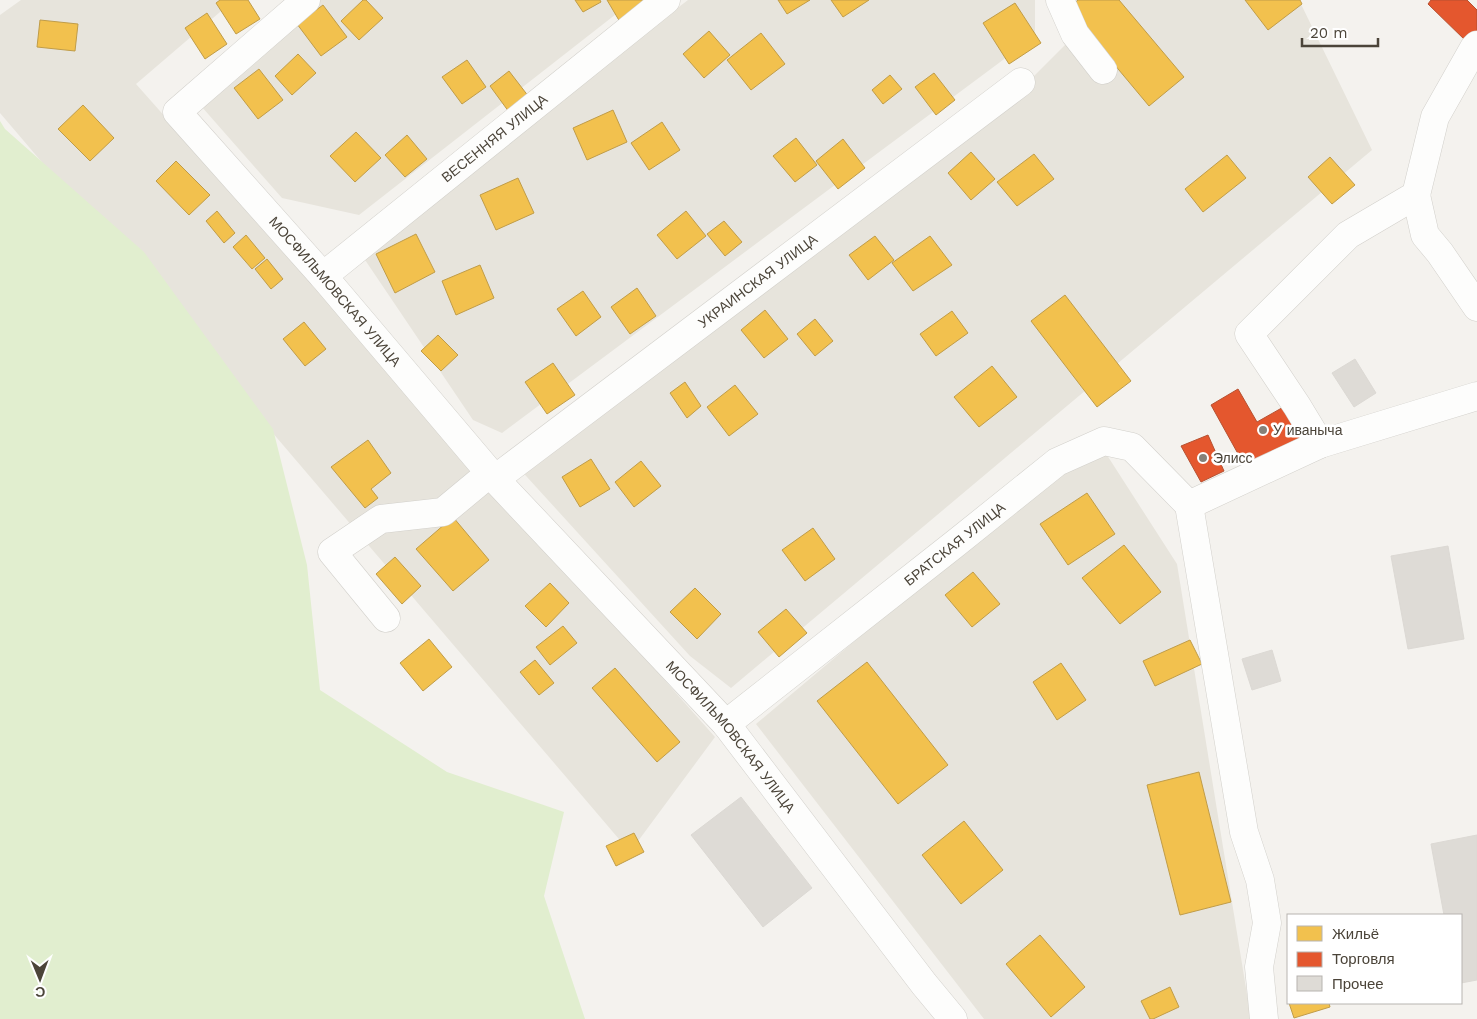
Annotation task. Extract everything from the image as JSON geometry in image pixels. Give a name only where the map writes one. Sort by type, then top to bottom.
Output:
[{"type":"street","name":"МОСФИЛЬМОВСКАЯ УЛИЦА","points":[[306,0],[177,112],[323,276],[492,476],[726,724],[924,984],[953,1019]]},
{"type":"street","name":"ВЕСЕННЯЯ УЛИЦА","points":[[323,276],[666,0]]},
{"type":"street","points":[[1060,0],[1075,34],[1103,70]]},
{"type":"street","points":[[1477,45],[1435,117],[1416,195],[1425,235],[1440,253],[1477,307]]},
{"type":"street","name":"УКРАИНСКАЯ УЛИЦА","points":[[492,476],[1021,82]]},
{"type":"street","points":[[1320,444],[1249,334],[1348,235],[1416,195]]},
{"type":"street","points":[[1264,1019],[1259,967],[1267,923],[1266,914],[1260,880],[1244,832],[1189,505],[1320,444],[1477,396]]},
{"type":"street","name":"БРАТСКАЯ УЛИЦА","points":[[726,724],[1057,462],[1104,441],[1132,447],[1189,505]]},
{"type":"street","points":[[386,618],[332,552],[380,519],[443,512],[492,476]]},
{"type":"shaded area","points":[[21,0],[234,0],[136,84],[715,737],[630,852],[0,113],[0,15]]},
{"type":"shaded area","points":[[301,0],[634,0],[359,215],[282,198],[187,90]]},
{"type":"shaded area","points":[[688,0],[1035,0],[1035,36],[502,433],[473,420],[359,251]]},
{"type":"shaded area","points":[[1071,0],[1299,0],[1372,150],[731,688],[690,656],[517,466],[1005,105],[1066,44]]},
{"type":"shaded area","points":[[1096,438],[1177,564],[1251,1019],[984,1019],[756,724]]},
{"type":"green space","points":[[0,121],[5,129],[144,252],[273,429],[307,565],[320,690],[447,772],[564,812],[544,896],[585,1019],[0,1019]]},
{"type":"building: Жильё","points":[[220,0],[248,0],[260,19],[236,34],[216,3]]},
{"type":"building: Жильё","points":[[363,0],[366,0],[383,18],[359,40],[341,21]]},
{"type":"building: Жильё","points":[[575,0],[600,0],[601,2],[583,12]]},
{"type":"building: Жильё","points":[[607,0],[649,0],[620,22]]},
{"type":"building: Жильё","points":[[778,0],[810,0],[787,14]]},
{"type":"building: Жильё","points":[[831,0],[869,0],[843,17]]},
{"type":"building: Жильё","points":[[1078,0],[1119,0],[1184,77],[1149,106],[1068,9]]},
{"type":"building: Жильё","points":[[1245,0],[1300,0],[1302,4],[1268,30]]},
{"type":"building: Жильё","points":[[1015,3],[1041,43],[1009,64],[983,23]]},
{"type":"building: Жильё","points":[[323,5],[347,37],[321,56],[297,24]]},
{"type":"building: Жильё","points":[[207,13],[227,44],[205,59],[185,28]]},
{"type":"building: Жильё","points":[[40,20],[78,24],[75,51],[37,47]]},
{"type":"building: Жильё","points":[[709,31],[730,55],[704,78],[683,54]]},
{"type":"building: Жильё","points":[[761,33],[785,64],[751,90],[727,60]]},
{"type":"building: Жильё","points":[[298,54],[316,73],[292,95],[275,76]]},
{"type":"building: Жильё","points":[[467,60],[486,87],[462,104],[442,77]]},
{"type":"building: Жильё","points":[[259,69],[283,100],[258,119],[234,88]]},
{"type":"building: Жильё","points":[[509,71],[529,97],[509,112],[490,86]]},
{"type":"building: Жильё","points":[[934,73],[955,100],[936,115],[915,87]]},
{"type":"building: Жильё","points":[[890,75],[902,89],[883,104],[872,90]]},
{"type":"building: Жильё","points":[[83,105],[114,138],[90,161],[58,129]]},
{"type":"building: Жильё","points":[[613,110],[627,142],[587,160],[573,128]]},
{"type":"building: Жильё","points":[[662,122],[680,150],[649,170],[631,143]]},
{"type":"building: Жильё","points":[[356,132],[381,158],[355,182],[330,156]]},
{"type":"building: Жильё","points":[[407,135],[427,159],[405,177],[385,155]]},
{"type":"building: Жильё","points":[[796,138],[817,165],[795,182],[773,156]]},
{"type":"building: Жильё","points":[[843,139],[865,168],[838,189],[816,161]]},
{"type":"building: Жильё","points":[[971,152],[995,179],[971,200],[948,173]]},
{"type":"building: Жильё","points":[[1034,154],[1054,179],[1017,206],[997,182]]},
{"type":"building: Жильё","points":[[1227,155],[1246,178],[1203,212],[1185,189]]},
{"type":"building: Жильё","points":[[1330,157],[1355,185],[1332,204],[1308,177]]},
{"type":"building: Жильё","points":[[176,161],[210,195],[189,215],[156,181]]},
{"type":"building: Жильё","points":[[518,178],[534,213],[496,230],[480,195]]},
{"type":"building: Жильё","points":[[217,211],[235,233],[224,243],[206,221]]},
{"type":"building: Жильё","points":[[686,211],[706,236],[677,259],[657,235]]},
{"type":"building: Жильё","points":[[724,221],[742,242],[725,256],[707,234]]},
{"type":"building: Жильё","points":[[416,234],[435,272],[395,293],[376,254]]},
{"type":"building: Жильё","points":[[246,235],[265,258],[252,269],[233,247]]},
{"type":"building: Жильё","points":[[875,236],[894,260],[868,280],[849,255]]},
{"type":"building: Жильё","points":[[930,236],[952,265],[913,291],[892,263]]},
{"type":"building: Жильё","points":[[267,259],[283,279],[271,289],[255,269]]},
{"type":"building: Жильё","points":[[480,265],[494,298],[456,315],[442,281]]},
{"type":"building: Жильё","points":[[637,288],[656,316],[630,334],[611,307]]},
{"type":"building: Жильё","points":[[583,291],[601,317],[576,336],[557,309]]},
{"type":"building: Жильё","points":[[1065,295],[1131,381],[1097,407],[1031,321]]},
{"type":"building: Жильё","points":[[765,310],[788,339],[764,358],[741,330]]},
{"type":"building: Жильё","points":[[952,311],[968,333],[936,356],[920,334]]},
{"type":"building: Жильё","points":[[815,319],[833,341],[815,356],[797,334]]},
{"type":"building: Жильё","points":[[304,322],[326,349],[305,366],[283,339]]},
{"type":"building: Жильё","points":[[438,335],[458,355],[441,371],[421,351]]},
{"type":"building: Жильё","points":[[553,363],[575,395],[547,414],[525,382]]},
{"type":"building: Жильё","points":[[992,366],[1017,397],[979,427],[954,397]]},
{"type":"building: Жильё","points":[[685,382],[701,406],[687,418],[670,393]]},
{"type":"building: Жильё","points":[[735,385],[758,414],[729,436],[707,407]]},
{"type":"building: Жильё","points":[[368,440],[391,473],[371,489],[378,498],[365,508],[331,467]]},
{"type":"building: Жильё","points":[[591,459],[610,489],[580,507],[562,477]]},
{"type":"building: Жильё","points":[[641,461],[661,486],[634,507],[615,482]]},
{"type":"building: Жильё","points":[[1087,493],[1115,534],[1068,565],[1040,524]]},
{"type":"building: Жильё","points":[[453,517],[489,560],[453,591],[416,549]]},
{"type":"building: Жильё","points":[[813,528],[835,559],[805,581],[782,550]]},
{"type":"building: Жильё","points":[[1124,545],[1161,592],[1120,624],[1082,578]]},
{"type":"building: Жильё","points":[[395,557],[421,586],[402,604],[376,574]]},
{"type":"building: Жильё","points":[[973,572],[1000,604],[972,627],[945,595]]},
{"type":"building: Жильё","points":[[550,583],[569,603],[546,627],[525,606]]},
{"type":"building: Жильё","points":[[695,588],[721,614],[697,639],[670,612]]},
{"type":"building: Жильё","points":[[786,609],[807,633],[779,657],[758,632]]},
{"type":"building: Жильё","points":[[563,626],[577,643],[550,665],[536,647]]},
{"type":"building: Жильё","points":[[429,639],[452,667],[423,691],[400,663]]},
{"type":"building: Жильё","points":[[1190,640],[1202,664],[1155,686],[1143,661]]},
{"type":"building: Жильё","points":[[535,660],[554,683],[539,695],[520,672]]},
{"type":"building: Жильё","points":[[867,662],[948,765],[898,804],[817,701]]},
{"type":"building: Жильё","points":[[1061,663],[1086,700],[1057,720],[1033,682]]},
{"type":"building: Жильё","points":[[615,668],[680,742],[657,762],[592,688]]},
{"type":"building: Жильё","points":[[1199,772],[1231,902],[1180,915],[1147,785]]},
{"type":"building: Жильё","points":[[964,821],[1003,870],[961,904],[922,855]]},
{"type":"building: Жильё","points":[[634,833],[644,852],[616,866],[606,846]]},
{"type":"building: Жильё","points":[[1040,935],[1085,987],[1051,1017],[1006,964]]},
{"type":"building: Жильё","points":[[1170,987],[1179,1007],[1150,1019],[1141,1001]]},
{"type":"building: Жильё","points":[[1289,1004],[1329,1004],[1330,1007],[1294,1018]]},
{"type":"building: Торговля","points":[[1431,0],[1467,0],[1477,10],[1477,31],[1467,42],[1428,4]]},
{"type":"building: Торговля","name":"У иваныча","points":[[1238,389],[1257,422],[1287,405],[1306,438],[1247,470],[1211,405]]},
{"type":"building: Торговля","name":"Элисс","points":[[1208,435],[1224,471],[1201,482],[1181,446]]},
{"type":"building: Прочее","points":[[1355,359],[1376,393],[1354,407],[1332,373]]},
{"type":"building: Прочее","points":[[1448,546],[1464,639],[1408,649],[1391,556]]},
{"type":"building: Прочее","points":[[1272,650],[1281,681],[1252,690],[1242,659]]},
{"type":"building: Прочее","points":[[741,797],[812,888],[763,927],[691,835]]},
{"type":"building: Прочее","points":[[1477,835],[1477,980],[1462,983],[1462,914],[1444,914],[1431,844]]},
{"type":"place","name":"У иваныча","points":[[1263,430]]},
{"type":"place","name":"Элисс","points":[[1203,458]]}]
